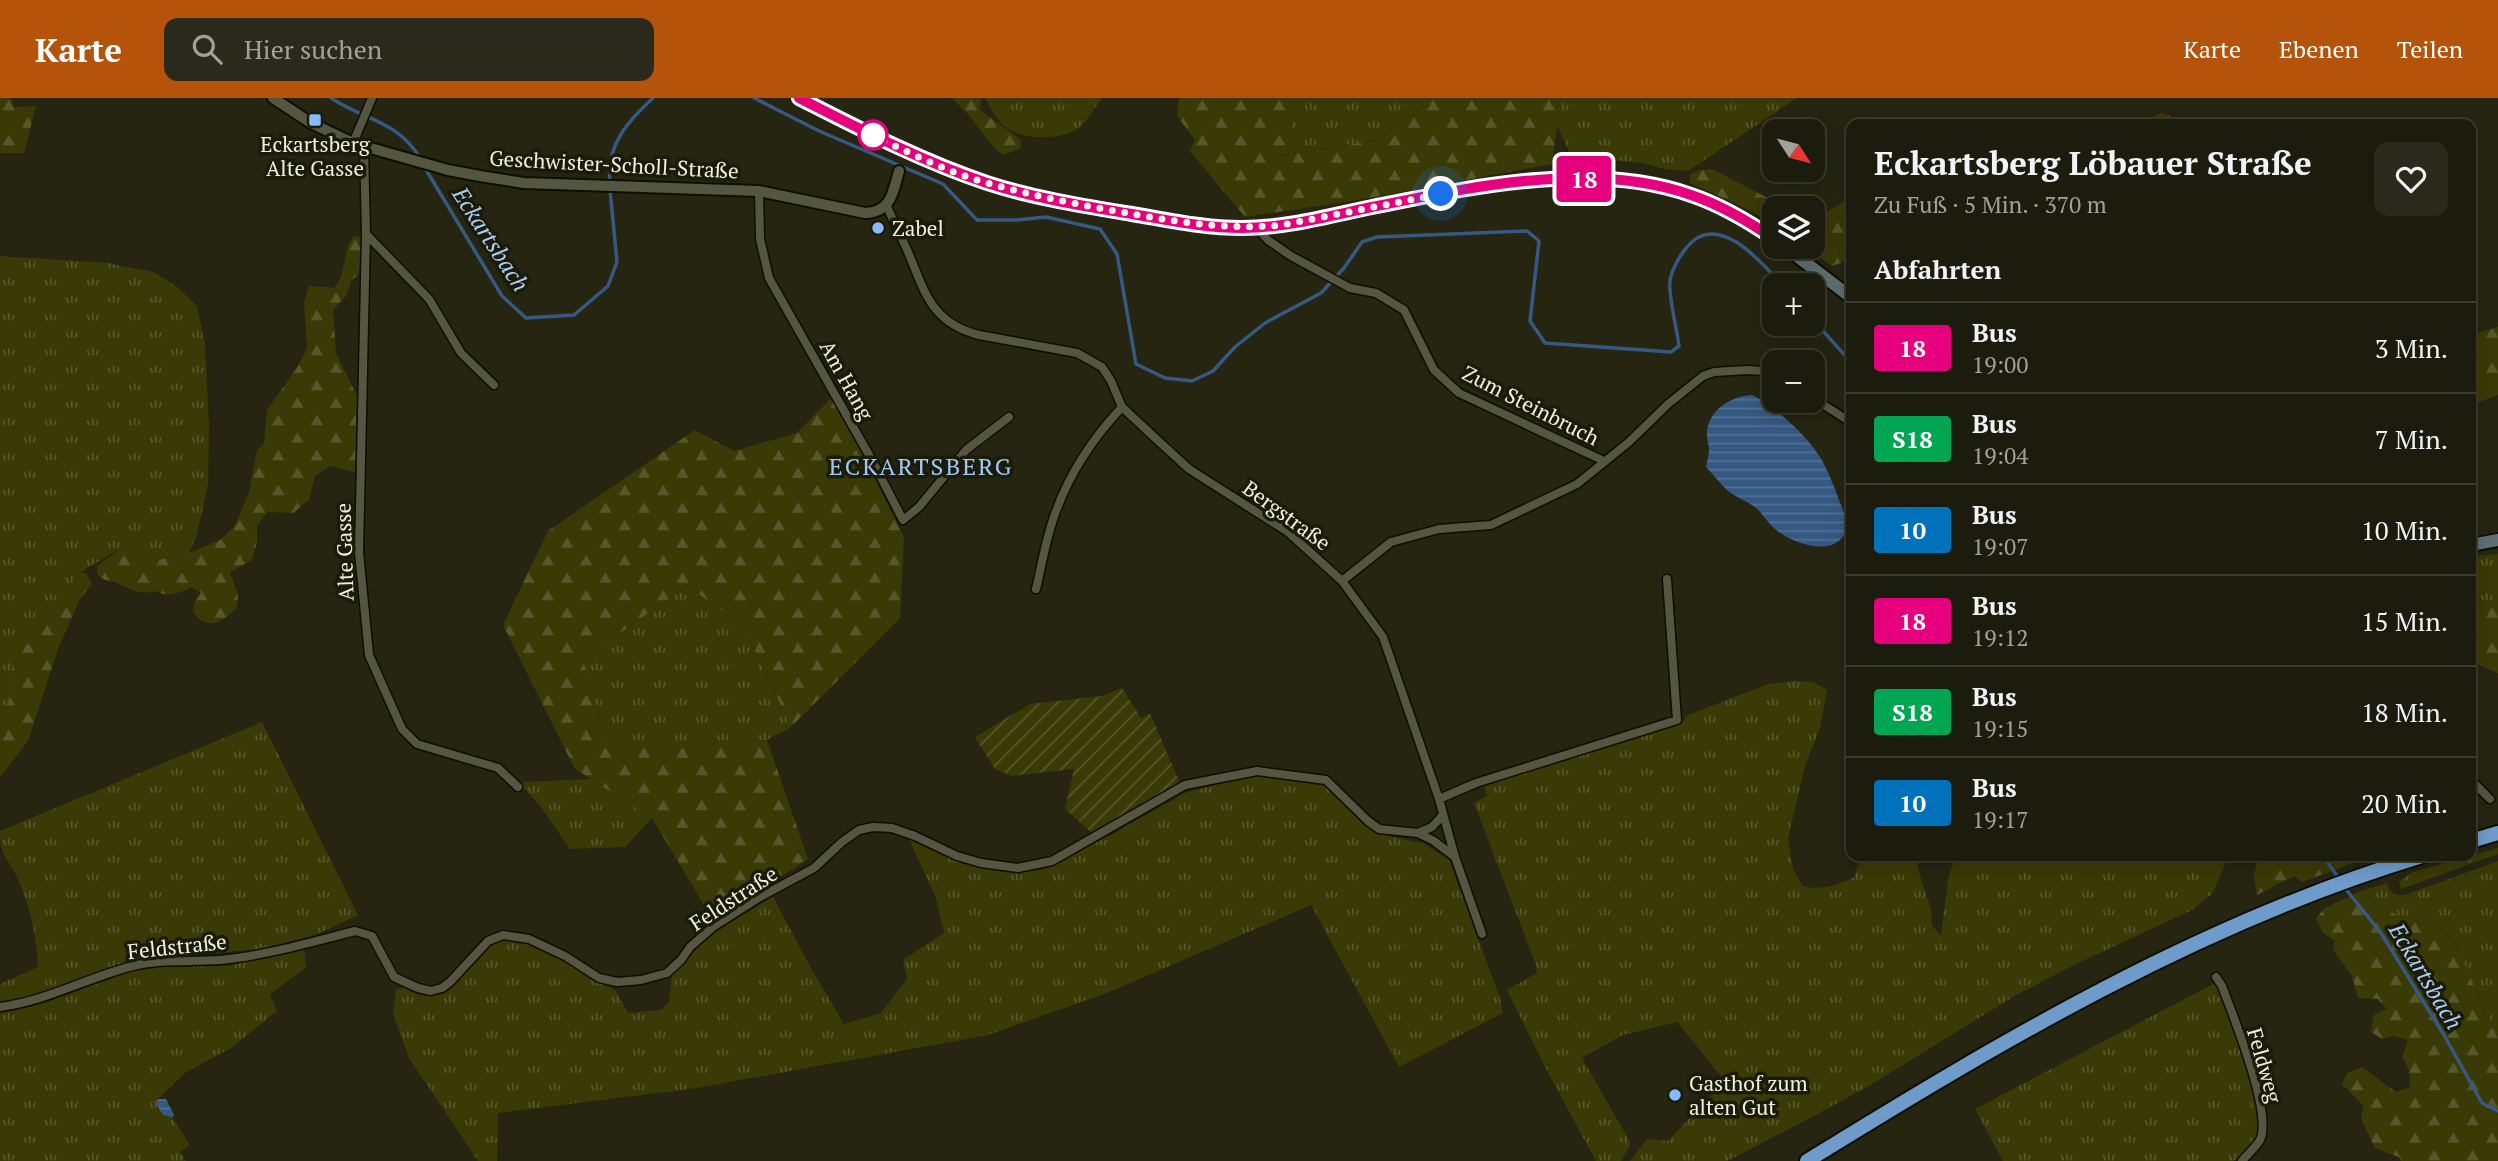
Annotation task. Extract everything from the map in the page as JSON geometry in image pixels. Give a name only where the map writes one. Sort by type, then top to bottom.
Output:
[{"type":"highway","points":[[2476,840],[2498,833]]},
{"type":"highway","points":[[1807,1161],[1947,1074],[2116,980],[2301,897],[2405,861]]},
{"type":"main road","points":[[799,98],[905,155],[990,184],[1041,197],[1213,227],[1257,228],[1282,225],[1522,180],[1564,179],[1647,184],[1688,194],[1740,217],[1762,231]]},
{"type":"main road","points":[[1801,259],[1846,293]]},
{"type":"main road","points":[[2476,544],[2498,540]]},
{"type":"street","name":"Geschwister-Scholl-Straße","points":[[273,98],[311,123],[358,145],[432,165],[505,180],[759,191],[865,213],[874,213],[887,207]]},
{"type":"street","name":"Alte Gasse","points":[[372,98],[358,145],[366,234],[361,359],[359,552],[369,655],[402,729],[417,744],[498,768],[518,787]]},
{"type":"street","points":[[887,207],[899,172]]},
{"type":"street","name":"Am Hang","points":[[759,191],[760,239],[769,278],[903,520],[919,507],[966,450],[1009,417]]},
{"type":"street","name":"Bergstraße","points":[[887,207],[928,301],[937,313],[963,331],[1077,353],[1102,367],[1122,407],[1189,468],[1288,532],[1342,581],[1383,637],[1482,934]]},
{"type":"street","name":"Zum Steinbruch","points":[[1257,228],[1277,247],[1325,275],[1344,285],[1376,293],[1404,310],[1434,370],[1459,394],[1604,461]]},
{"type":"street","points":[[366,234],[429,299],[461,353],[494,385]]},
{"type":"street","name":"Zum Steinbruch","points":[[1342,581],[1391,542],[1439,528],[1491,525],[1577,484],[1703,376],[1714,372],[1762,371]]},
{"type":"street","points":[[1825,405],[1846,418]]},
{"type":"street","points":[[1036,589],[1060,502],[1097,433],[1122,407]]},
{"type":"street","points":[[1439,799],[1476,783],[1677,720],[1667,579]]},
{"type":"street","name":"Feldstraße","points":[[0,1007],[24,1004],[132,966],[230,958],[355,931],[372,936],[394,977],[431,991],[450,982],[488,941],[503,935],[529,939],[565,956],[599,978],[617,982],[641,981],[667,973],[713,927],[760,897],[814,868],[859,830],[873,827],[892,828],[957,856],[1018,869],[1052,862],[1185,785],[1257,771],[1326,780],[1379,829],[1418,833],[1455,857]]},
{"type":"street","points":[[2476,785],[2490,799]]},
{"type":"street","points":[[1418,833],[1432,827],[1443,815]]},
{"type":"street","name":"Feldweg","points":[[2216,977],[2222,986],[2258,1092],[2263,1119],[2260,1139],[2242,1161]]},
{"type":"green space","points":[[0,98],[11,98],[14,107],[36,106],[24,153],[0,153]]},
{"type":"green space","points":[[952,98],[981,98],[980,110],[1020,139],[1021,148],[1004,155],[995,149]]},
{"type":"green space","points":[[985,98],[1102,98],[1085,122],[1075,130],[1056,136],[1035,137],[1016,133],[1004,126]]},
{"type":"green space","points":[[1179,98],[1304,98],[1280,156],[1377,140],[1432,98],[1561,98],[1552,164],[1358,200],[1245,217],[1190,151],[1195,140],[1177,116]]},
{"type":"green space","points":[[1304,98],[1432,98],[1377,140],[1279,156]]},
{"type":"green space","points":[[1561,98],[1797,98],[1688,171],[1664,169],[1643,163],[1571,156],[1557,125]]},
{"type":"green space","points":[[2161,113],[2172,119],[2148,119]]},
{"type":"green space","points":[[1712,169],[1764,196],[1762,217],[1690,183],[1690,175],[1699,170]]},
{"type":"green space","points":[[1846,200],[1846,258],[1832,266],[1822,259],[1825,259],[1825,213]]},
{"type":"green space","points":[[354,236],[361,237],[359,274],[351,281],[346,296],[333,310],[336,353],[357,396],[355,472],[330,466],[315,476],[309,500],[293,513],[267,512],[257,526],[257,541],[252,560],[230,572],[238,595],[237,608],[220,621],[204,622],[193,612],[194,603],[201,593],[192,587],[169,594],[140,592],[100,577],[97,574],[97,566],[121,548],[130,549],[142,560],[154,561],[189,553],[220,540],[234,527],[249,493],[257,450],[264,443],[267,410],[298,366],[307,348],[304,302],[309,286],[334,288],[339,282],[347,249]]},
{"type":"green space","points":[[0,256],[107,263],[153,272],[176,286],[197,306],[205,345],[209,426],[208,485],[197,534],[189,553],[154,561],[141,560],[130,549],[121,548],[79,573],[58,606],[18,655],[13,669],[10,697],[0,722]]},
{"type":"green space","points":[[2498,327],[2498,395],[2476,403],[2476,334]]},
{"type":"green space","points":[[833,396],[904,537],[900,618],[791,727],[743,625],[687,586],[583,659],[606,747],[767,740],[808,859],[713,920],[652,818],[575,769],[503,625],[548,531],[695,430],[734,451],[797,433]]},
{"type":"green space","points":[[2498,554],[2498,606],[2476,598],[2476,556]]},
{"type":"green space","points":[[79,573],[86,573],[92,584],[80,599],[58,649],[28,741],[0,777],[0,722],[10,697],[13,669],[18,655],[58,606]]},
{"type":"green space","points":[[687,586],[743,625],[791,727],[767,740],[606,747],[583,659]]},
{"type":"green space","points":[[2476,598],[2498,606],[2498,673],[2476,664]]},
{"type":"green space","points":[[1813,682],[1827,690],[1820,728],[1804,769],[1788,839],[1793,869],[1803,886],[1829,886],[1854,877],[1860,861],[1917,861],[1931,909],[1932,925],[1941,936],[1948,879],[1953,861],[2227,861],[2212,894],[2192,910],[2016,995],[1869,1086],[1727,1161],[1630,1161],[1647,1139],[1668,1141],[1725,1081],[1677,1022],[1623,1035],[1582,1058],[1630,1146],[1621,1161],[1596,1161],[1507,990],[1537,973],[1536,965],[1474,803],[1487,796],[1484,786],[1680,724],[1688,715],[1768,684]]},
{"type":"green space","points":[[1122,688],[1141,718],[1150,713],[1180,783],[1093,834],[1065,809],[1074,769],[1011,776],[995,769],[975,737],[1030,704],[1102,696]]},
{"type":"green space","points":[[262,722],[358,915],[315,935],[262,949],[133,960],[31,997],[0,1002],[0,984],[38,967],[30,912],[19,881],[3,853],[0,831]]},
{"type":"green space","points":[[1249,776],[1272,776],[1324,783],[1378,834],[1423,843],[1449,860],[1500,998],[1503,1013],[1399,1067],[1311,905],[1107,993],[988,1035],[697,1088],[498,1113],[497,1161],[478,1161],[409,1058],[393,1014],[396,990],[403,987],[426,996],[441,993],[462,977],[490,947],[512,940],[552,954],[615,990],[628,1013],[661,1010],[669,1002],[672,975],[705,940],[720,927],[773,897],[844,1024],[881,1013],[907,979],[903,960],[944,933],[936,898],[909,839],[957,860],[987,868],[1018,872],[1042,870],[1185,793]]},
{"type":"green space","points":[[591,779],[652,818],[625,847],[570,849],[541,807],[521,785],[524,782]]},
{"type":"green space","points":[[2498,848],[2498,854],[2401,889],[2399,882],[2411,873],[2453,861],[2476,861],[2476,854]]},
{"type":"green space","points":[[2257,861],[2359,861],[2302,882],[2294,876],[2257,895],[2254,875]]},
{"type":"green space","points":[[2498,861],[2498,1039],[2454,941],[2439,929],[2387,911],[2361,891],[2387,883],[2393,893],[2405,895]]},
{"type":"green space","points":[[2361,891],[2387,911],[2439,929],[2454,941],[2498,1039],[2498,1161],[2401,1161],[2399,1157],[2375,1148],[2361,1119],[2363,1105],[2342,1084],[2347,1073],[2362,1067],[2396,1092],[2410,1087],[2409,1070],[2402,1057],[2408,1040],[2394,1036],[2382,1039],[2371,1032],[2374,1015],[2387,1009],[2378,999],[2358,998],[2352,976],[2333,950],[2335,941],[2322,932],[2316,918],[2325,908]]},
{"type":"green space","points":[[304,948],[306,968],[270,994],[277,1011],[231,1048],[186,1072],[158,1099],[156,1104],[163,1115],[172,1117],[190,1145],[180,1152],[186,1161],[0,1161],[0,1013],[41,1004],[130,972],[158,967],[228,966]]},
{"type":"green space","points":[[2213,984],[2218,987],[2236,1038],[2250,1079],[2258,1115],[2255,1139],[2242,1155],[2233,1161],[2003,1161],[1975,1109]]},
{"type":"water","points":[[1752,395],[1762,401],[1762,413],[1778,413],[1810,443],[1823,462],[1846,517],[1846,528],[1838,542],[1817,546],[1783,535],[1756,508],[1728,491],[1706,467],[1709,450],[1707,432],[1712,417],[1723,405]]},
{"type":"water","points":[[158,1099],[166,1099],[174,1115],[172,1117],[163,1115],[156,1104]]},
{"type":"waterway","name":"Eckartsbach","points":[[331,98],[391,129],[401,136],[420,158]]},
{"type":"waterway","name":"Eckartsbach","points":[[610,182],[615,145],[627,125],[653,98]]},
{"type":"waterway","name":"Eckartsbach","points":[[754,98],[819,131],[943,184],[977,220],[1046,217],[1100,229],[1117,254],[1136,364],[1165,378],[1192,381],[1213,371],[1235,347],[1265,323],[1321,293],[1344,268],[1362,242],[1377,237],[1527,231],[1539,241],[1530,321],[1545,343],[1671,352],[1679,346],[1670,295],[1671,277],[1682,254],[1699,237],[1712,234],[1725,236],[1751,253],[1771,273]]},
{"type":"waterway","name":"Eckartsbach","points":[[425,168],[502,296],[526,318],[574,315],[608,286],[617,262],[610,190]]},
{"type":"waterway","name":"Eckartsbach","points":[[1825,333],[1846,356]]},
{"type":"waterway","name":"Eckartsbach","points":[[2327,861],[2340,880]]},
{"type":"waterway","name":"Eckartsbach","points":[[2344,887],[2381,933],[2482,1103],[2498,1111]]},
{"type":"bus line","name":"18","points":[[799,98],[906,152],[990,184],[1041,197],[1213,227],[1257,228],[1282,225],[1522,180],[1564,179],[1647,184],[1688,194],[1713,203],[1762,231]]},
{"type":"place","name":"Eckartsberg Alte Gasse","points":[[315,120]]},
{"type":"place","name":"Zabel","points":[[878,228]]},
{"type":"place","name":"Gasthof zum alten Gut","points":[[1675,1095]]},
{"type":"district","name":"ECKARTSBERG","points":[[921,466]]},
{"type":"route","points":[[873,135],[946,169],[990,184],[1041,197],[1213,227],[1257,228],[1282,225],[1441,194]]}]
